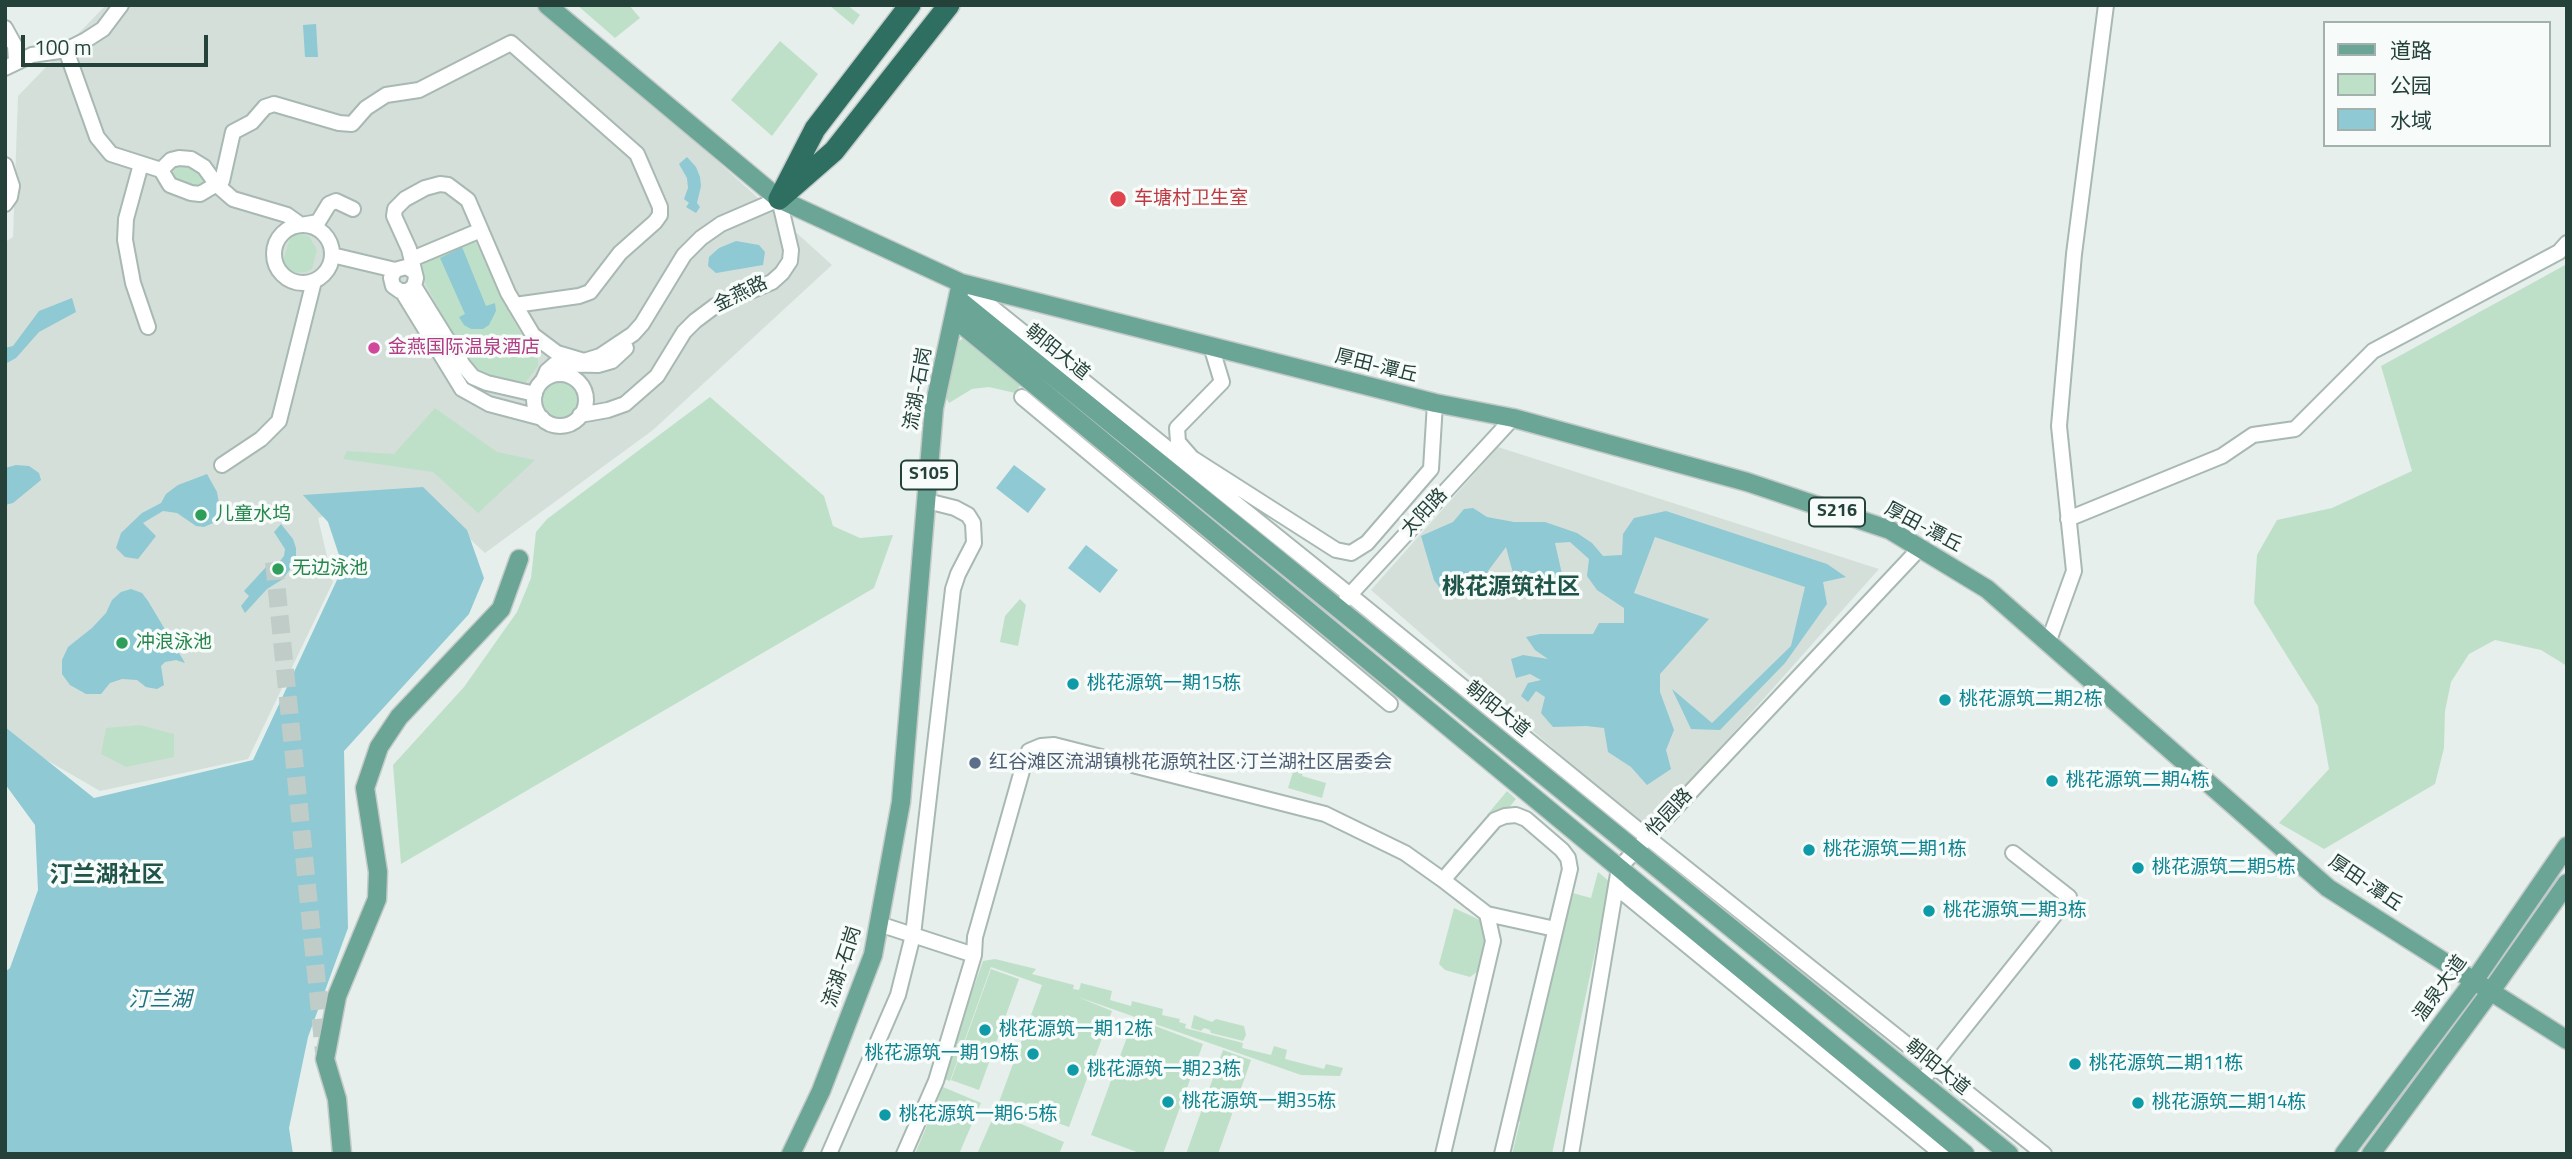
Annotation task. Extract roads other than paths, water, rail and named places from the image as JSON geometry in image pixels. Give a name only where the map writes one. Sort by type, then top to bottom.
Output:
[{"type":"highway","points":[[779,199],[815,129],[910,5]]},
{"type":"highway","points":[[779,199],[834,151],[949,5]]},
{"type":"main road","points":[[547,5],[779,199],[960,291]]},
{"type":"main road","name":"流湖-石岗","points":[[791,1154],[831,1067],[873,956],[901,802],[934,408],[960,291]]},
{"type":"main road","name":"厚田-潭丘","points":[[960,291],[1211,346],[1435,403],[1513,418],[1747,482],[1890,530],[1987,589],[2328,888],[2567,1040]]},
{"type":"main road","name":"朝阳大道","points":[[960,291],[1244,532],[1641,844],[2009,1154]]},
{"type":"main road","name":"朝阳大道","points":[[954,318],[1965,1154]]},
{"type":"main road","points":[[342,1154],[337,1099],[325,1059],[337,996],[377,899],[378,872],[365,788],[379,747],[400,717],[501,609],[519,559]]},
{"type":"main road","name":"温泉大道","points":[[2344,1154],[2474,981],[2567,846]]},
{"type":"main road","points":[[2371,1154],[2567,883]]},
{"type":"street","points":[[10,65],[32,55],[66,50],[103,29],[121,5]]},
{"type":"street","points":[[2049,643],[2074,571],[2059,426],[2074,254],[2106,5]]},
{"type":"street","points":[[5,28],[15,46],[10,65]]},
{"type":"street","points":[[66,50],[97,137],[103,146],[111,154],[161,170],[170,185],[200,194],[217,185],[225,173],[233,132],[252,122],[265,107],[274,104],[339,123],[352,124],[366,108],[386,95],[419,90],[511,43],[637,154],[660,207],[656,222],[620,253],[590,292],[515,305]]},
{"type":"street","points":[[161,170],[171,160],[191,159],[204,167],[217,185],[233,199],[287,215],[301,225],[310,226],[326,237],[331,259],[327,270],[314,281],[304,283],[285,277],[275,261],[277,241],[283,233],[301,225],[318,222],[329,204],[336,201],[353,209]]},
{"type":"street","points":[[141,164],[127,219],[125,240],[133,283],[148,327]]},
{"type":"street","points":[[5,165],[12,186],[10,197],[5,204]]},
{"type":"street","name":"金燕路","points":[[533,335],[557,353],[575,359],[584,361],[600,356],[617,346],[642,324],[684,255],[701,238],[721,224],[779,199],[784,251],[775,270],[722,296],[688,318],[673,334],[646,375],[617,399],[583,410],[574,421],[557,425],[542,418],[489,404],[462,389],[405,270],[394,216],[395,209],[405,199],[425,188],[440,184],[458,191],[468,200],[515,305],[547,359],[545,375]]},
{"type":"street","points":[[542,418],[534,403],[535,394],[545,375],[555,364],[587,365],[612,361],[640,335],[685,262],[711,238],[779,199]]},
{"type":"street","points":[[331,259],[405,270],[480,228]]},
{"type":"street","points":[[2068,519],[2222,456],[2253,435],[2295,429],[2373,351],[2558,252],[2567,243]]},
{"type":"street","name":"金燕路","points":[[405,270],[473,377],[535,394]]},
{"type":"street","points":[[222,465],[261,439],[279,421],[314,281]]},
{"type":"street","points":[[960,291],[1350,594],[1641,844],[1934,1066],[2044,1154]]},
{"type":"street","points":[[1211,346],[1222,382],[1177,429],[1178,442],[1192,458],[1336,550],[1351,553],[1367,543],[1432,469],[1435,403]]},
{"type":"street","points":[[545,375],[559,374],[575,378],[584,391],[583,410]]},
{"type":"street","points":[[1022,397],[1390,704]]},
{"type":"street","name":"太阳路","points":[[1338,608],[1513,418]]},
{"type":"street","points":[[1244,532],[1250,496]]},
{"type":"street","points":[[829,1154],[898,995],[913,934],[953,589],[974,543],[974,523],[968,515],[955,508],[927,501]]},
{"type":"street","name":"怡园路","points":[[1619,868],[1920,548]]},
{"type":"street","points":[[904,1154],[936,1081],[974,955],[975,937],[1023,767],[1029,751],[1041,746],[1054,745],[1325,814],[1405,853],[1487,914],[1555,929]]},
{"type":"street","points":[[1443,880],[1495,820],[1505,816],[1516,815],[1526,820],[1568,858],[1570,869],[1502,1154]]},
{"type":"street","points":[[1921,1082],[2068,897],[2012,853]]},
{"type":"street","points":[[1571,1154],[1619,868]]},
{"type":"street","points":[[1616,887],[1942,1154]]},
{"type":"street","points":[[1443,1154],[1493,941],[1487,914]]},
{"type":"street","points":[[879,924],[974,955]]},
{"type":"water","points":[[316,24],[318,57],[305,57],[303,25]]},
{"type":"water","points":[[687,157],[700,177],[697,203],[700,207],[696,213],[686,207],[689,203],[684,199],[688,188],[687,178],[679,164]]},
{"type":"water","points":[[736,241],[759,245],[765,252],[763,265],[716,273],[708,266],[709,257],[719,248]]},
{"type":"water","points":[[462,247],[486,306],[495,303],[496,311],[489,325],[483,329],[471,329],[464,325],[459,317],[465,314],[440,258]]},
{"type":"water","points":[[72,298],[76,312],[39,332],[16,358],[5,364],[5,348],[13,346],[39,311]]},
{"type":"water","points":[[1014,465],[1046,489],[1028,513],[996,488]]},
{"type":"water","points":[[29,466],[39,473],[41,480],[13,503],[5,505],[5,468]]},
{"type":"water","name":"儿童水坞","points":[[207,474],[217,492],[221,514],[213,523],[204,527],[196,526],[177,513],[163,511],[143,523],[156,536],[138,559],[125,557],[116,548],[121,533],[142,513],[161,503],[166,494],[178,485]]},
{"type":"water","name":"汀兰湖","points":[[423,487],[467,530],[484,578],[469,614],[344,751],[348,928],[308,1037],[289,1128],[293,1154],[5,1154],[5,972],[10,968],[38,890],[35,825],[5,784],[5,727],[94,798],[253,760],[343,567],[328,522],[303,495]]},
{"type":"water","points":[[1473,508],[1487,517],[1514,522],[1545,522],[1577,533],[1592,543],[1603,556],[1622,555],[1623,534],[1634,518],[1666,511],[1827,564],[1846,577],[1823,582],[1827,604],[1785,663],[1720,730],[1691,729],[1672,689],[1712,723],[1791,646],[1805,587],[1655,537],[1634,593],[1709,619],[1660,674],[1660,692],[1674,730],[1666,750],[1671,769],[1647,785],[1631,767],[1608,752],[1604,728],[1553,727],[1541,713],[1545,697],[1536,691],[1528,702],[1521,696],[1528,683],[1541,680],[1530,674],[1516,678],[1511,659],[1523,655],[1548,659],[1535,650],[1526,637],[1540,634],[1593,634],[1599,623],[1624,623],[1624,608],[1597,590],[1587,576],[1589,559],[1570,542],[1555,543],[1564,583],[1534,573],[1514,577],[1506,547],[1488,571],[1482,596],[1447,598],[1434,580],[1421,536],[1453,522],[1464,509]]},
{"type":"water","name":"无边泳池","points":[[281,524],[293,539],[296,561],[283,579],[267,589],[245,613],[241,606],[249,596],[244,591],[266,567],[280,561],[284,556],[285,549],[274,532]]},
{"type":"water","points":[[1086,545],[1118,570],[1100,593],[1068,568]]},
{"type":"water","name":"冲浪泳池","points":[[131,589],[142,593],[148,601],[185,663],[176,660],[165,662],[161,666],[164,685],[157,689],[146,687],[137,680],[122,679],[110,683],[101,694],[86,694],[70,685],[62,674],[62,660],[68,647],[106,613],[112,600],[121,592]]},
{"type":"tunnel","points":[[274,562],[324,1052]]},
{"type":"place","name":"车塘村卫生室","points":[[1118,199]]},
{"type":"place","name":"金燕国际温泉酒店","points":[[374,348]]},
{"type":"place","name":"儿童水坞","points":[[201,515]]},
{"type":"place","name":"无边泳池","points":[[278,569]]},
{"type":"place","name":"冲浪泳池","points":[[122,643]]},
{"type":"place","name":"桃花源筑一期15栋","points":[[1073,684]]},
{"type":"place","name":"桃花源筑二期2栋","points":[[1945,700]]},
{"type":"place","name":"红谷滩区流湖镇桃花源筑社区·汀兰湖社区居委会","points":[[975,763]]},
{"type":"place","name":"桃花源筑二期4栋","points":[[2052,781]]},
{"type":"place","name":"桃花源筑二期1栋","points":[[1809,850]]},
{"type":"place","name":"桃花源筑二期5栋","points":[[2138,868]]},
{"type":"place","name":"桃花源筑二期3栋","points":[[1929,911]]},
{"type":"place","name":"桃花源筑一期12栋","points":[[985,1030]]},
{"type":"place","name":"桃花源筑一期19栋","points":[[1033,1054]]},
{"type":"place","name":"桃花源筑二期11栋","points":[[2075,1064]]},
{"type":"place","name":"桃花源筑一期23栋","points":[[1073,1070]]},
{"type":"place","name":"桃花源筑一期35栋","points":[[1168,1102]]},
{"type":"place","name":"桃花源筑二期14栋","points":[[2138,1103]]},
{"type":"place","name":"桃花源筑一期6·5栋","points":[[885,1115]]},
{"type":"district","name":"桃花源筑社区","points":[[1511,588]]},
{"type":"district","name":"汀兰湖社区","points":[[107,876]]}]
